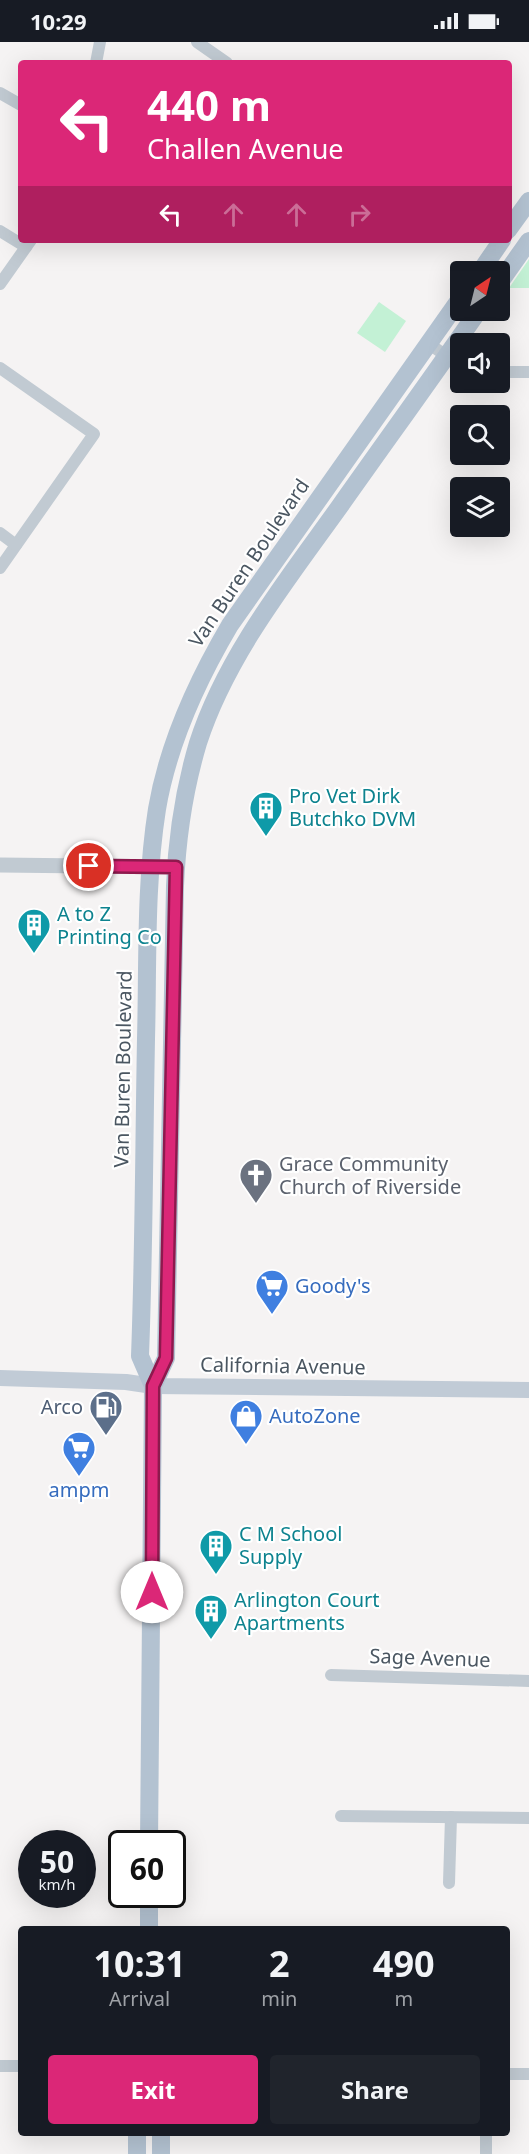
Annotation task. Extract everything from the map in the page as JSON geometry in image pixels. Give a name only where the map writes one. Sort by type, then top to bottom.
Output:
[{"type":"main road","points":[[512,224],[529,201]]},
{"type":"main road","points":[[510,268],[529,241]]},
{"type":"main road","points":[[488,261],[500,243]]},
{"type":"main road","name":"Van Buren Boulevard","points":[[153,1386],[140,1359],[150,866],[158,807],[182,723],[218,645],[272,564],[450,313]]},
{"type":"main road","name":"Van Buren Boulevard","points":[[149,1830],[153,1386],[166,1358],[176,867],[183,804],[199,742],[210,713],[245,645],[307,552],[450,366]]},
{"type":"main road","points":[[245,645],[244,634],[248,623],[278,573],[272,564]]},
{"type":"main road","points":[[182,723],[190,729],[191,738],[183,760],[179,783],[183,804]]},
{"type":"main road","name":"California Avenue","points":[[0,1378],[126,1382],[153,1386],[529,1390]]},
{"type":"main road","points":[[149,1908],[149,1926]]},
{"type":"main road","points":[[137,2136],[137,2154]]},
{"type":"main road","points":[[161,2136],[161,2154]]},
{"type":"street","points":[[97,60],[100,42]]},
{"type":"street","points":[[197,42],[223,60]]},
{"type":"street","points":[[0,93],[18,103]]},
{"type":"street","points":[[0,231],[18,239]]},
{"type":"street","points":[[0,284],[28,243]]},
{"type":"street","points":[[429,344],[450,358]]},
{"type":"street","points":[[0,368],[94,434],[0,568]]},
{"type":"street","points":[[510,372],[529,372]]},
{"type":"street","points":[[0,533],[16,545]]},
{"type":"street","points":[[0,865],[176,867]]},
{"type":"street","name":"Sage Avenue","points":[[331,1675],[529,1681]]},
{"type":"street","points":[[340,1816],[529,1818]]},
{"type":"street","points":[[449,1883],[451,1817]]},
{"type":"street","points":[[0,2066],[18,2066]]},
{"type":"street","points":[[510,2074],[529,2074]]},
{"type":"street","points":[[486,2136],[486,2154]]},
{"type":"green space","points":[[529,259],[529,288],[510,287]]},
{"type":"green space","points":[[379,302],[406,321],[385,352],[357,333]]},
{"type":"place","name":"Pro Vet Dirk Butchko DVM","points":[[266,837]]},
{"type":"place","name":"A to Z Printing Co","points":[[34,954]]},
{"type":"place","name":"Grace Community Church of Riverside","points":[[256,1204]]},
{"type":"place","name":"Goody's","points":[[272,1315]]},
{"type":"place","name":"Arco","points":[[106,1436]]},
{"type":"place","name":"AutoZone","points":[[246,1445]]},
{"type":"place","name":"ampm","points":[[79,1477]]},
{"type":"place","name":"C M School Supply","points":[[216,1575]]},
{"type":"place","name":"Arlington Court Apartments","points":[[211,1640]]},
{"type":"route","points":[[89,866],[176,867],[166,1359],[153,1386],[152,1592]]}]
